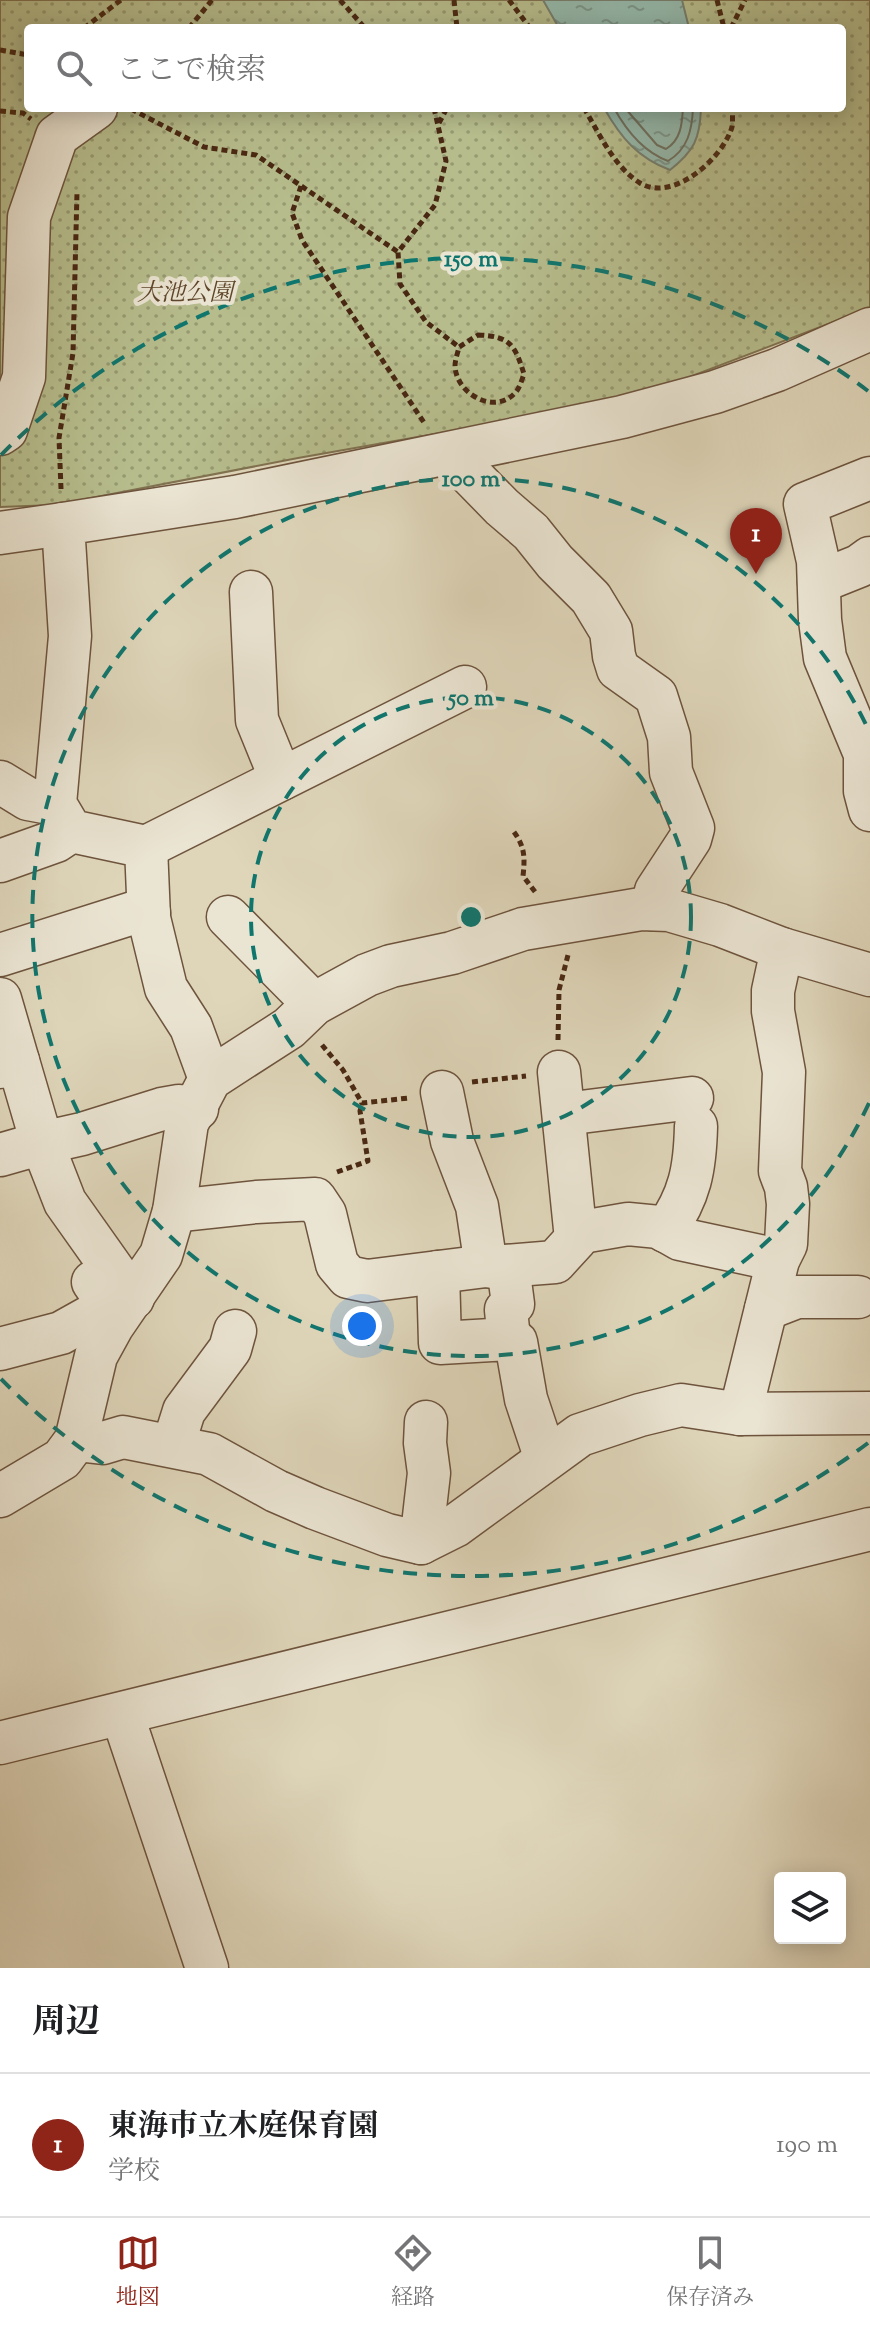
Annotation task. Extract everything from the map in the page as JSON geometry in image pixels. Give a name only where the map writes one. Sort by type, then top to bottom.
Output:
[{"type":"street","points":[[0,434],[6,430],[24,377],[29,217],[57,136],[117,112]]},
{"type":"street","points":[[0,533],[235,497],[581,427],[715,392],[777,370],[870,329]]},
{"type":"street","points":[[452,454],[502,507],[531,532],[555,562],[591,598],[611,631],[618,669],[656,696],[669,737],[671,772],[693,828],[690,839],[656,891],[652,909]]},
{"type":"street","points":[[870,478],[805,504],[818,561],[825,658],[865,754],[865,791],[870,810]]},
{"type":"street","points":[[0,861],[56,841],[29,803],[70,636],[63,524]]},
{"type":"street","points":[[819,582],[859,566],[870,558]]},
{"type":"street","points":[[251,592],[257,720],[281,779]]},
{"type":"street","points":[[29,803],[146,847],[465,687]]},
{"type":"street","points":[[0,1496],[62,1459],[76,1440],[96,1356],[113,1325],[161,1255],[174,1211],[187,1123],[203,1094],[191,1027],[166,988],[149,913],[146,847]]},
{"type":"street","points":[[0,1155],[179,1106],[203,1094],[302,1016],[367,975],[391,966],[452,953],[505,933],[641,909],[669,910],[870,975]]},
{"type":"street","points":[[0,955],[133,913],[149,913]]},
{"type":"street","points":[[228,917],[302,1016]]},
{"type":"street","points":[[740,1414],[778,1260],[786,1244],[788,1204],[780,1171],[784,1072],[773,1011],[773,991],[782,949]]},
{"type":"street","points":[[0,999],[9,1064],[65,1202],[133,1298]]},
{"type":"street","points":[[174,1211],[315,1199],[325,1214],[337,1264],[348,1277],[367,1281],[555,1262],[576,1239],[559,1072]]},
{"type":"street","points":[[442,1092],[452,1141],[513,1304],[506,1310],[509,1339]]},
{"type":"street","points":[[565,1114],[694,1112],[693,1173],[685,1196],[665,1231]]},
{"type":"street","points":[[576,1233],[628,1224],[659,1227],[680,1239],[778,1260]]},
{"type":"street","points":[[0,1349],[61,1333],[104,1309],[106,1301],[81,1266],[102,1252]]},
{"type":"street","points":[[438,1272],[440,1343],[509,1339],[516,1342],[526,1399],[548,1457]]},
{"type":"street","points":[[766,1309],[797,1297],[858,1297]]},
{"type":"street","points":[[173,1446],[184,1411],[230,1349],[235,1331]]},
{"type":"street","points":[[76,1440],[103,1443],[123,1437],[209,1454],[302,1502],[387,1535],[421,1543],[455,1526],[580,1435],[640,1415],[681,1405],[740,1414],[870,1413]]},
{"type":"street","points":[[421,1543],[429,1473],[426,1422]]},
{"type":"street","points":[[0,1743],[870,1529]]},
{"type":"street","points":[[122,1714],[207,1968]]},
{"type":"path","points":[[89,24],[121,0]]},
{"type":"path","points":[[192,24],[212,0]]},
{"type":"path","points":[[340,0],[361,24]]},
{"type":"path","points":[[454,0],[457,24]]},
{"type":"path","points":[[509,0],[527,24]]},
{"type":"path","points":[[717,0],[723,24]]},
{"type":"path","points":[[733,24],[745,0]]},
{"type":"path","points":[[0,50],[24,54]]},
{"type":"path","points":[[130,112],[204,147],[256,155],[398,252]]},
{"type":"path","points":[[435,112],[446,161],[435,205],[398,252],[400,284],[426,322],[459,347]]},
{"type":"path","points":[[438,124],[445,112]]},
{"type":"path","points":[[587,112],[617,160],[641,184],[660,188],[680,185],[700,170],[718,151],[732,127],[733,112]]},
{"type":"path","points":[[301,186],[292,213],[302,240],[452,454]]},
{"type":"path","points":[[63,524],[59,438],[73,353],[77,189]]},
{"type":"path","points":[[478,335],[498,335],[517,351],[524,374],[515,393],[496,403],[477,400],[459,383],[455,365],[459,347],[478,335]]},
{"type":"path","points":[[362,1103],[442,1092],[461,1084],[487,1079],[559,1072],[559,990],[575,938],[523,876],[525,857],[522,842],[514,832]]},
{"type":"path","points":[[302,1016],[314,1039],[328,1050],[362,1103],[360,1111],[368,1161],[330,1173],[321,1183],[315,1199]]},
{"type":"green space","name":"大池公園","points":[[0,0],[870,0],[870,308],[629,400],[298,458],[55,505],[0,507]]},
{"type":"water","points":[[543,0],[682,0],[688,24],[557,24]]},
{"type":"water","points":[[606,112],[701,112],[694,144],[670,170],[631,146]]},
{"type":"place","name":"東海市立木庭保育園","points":[[756,574]]}]
